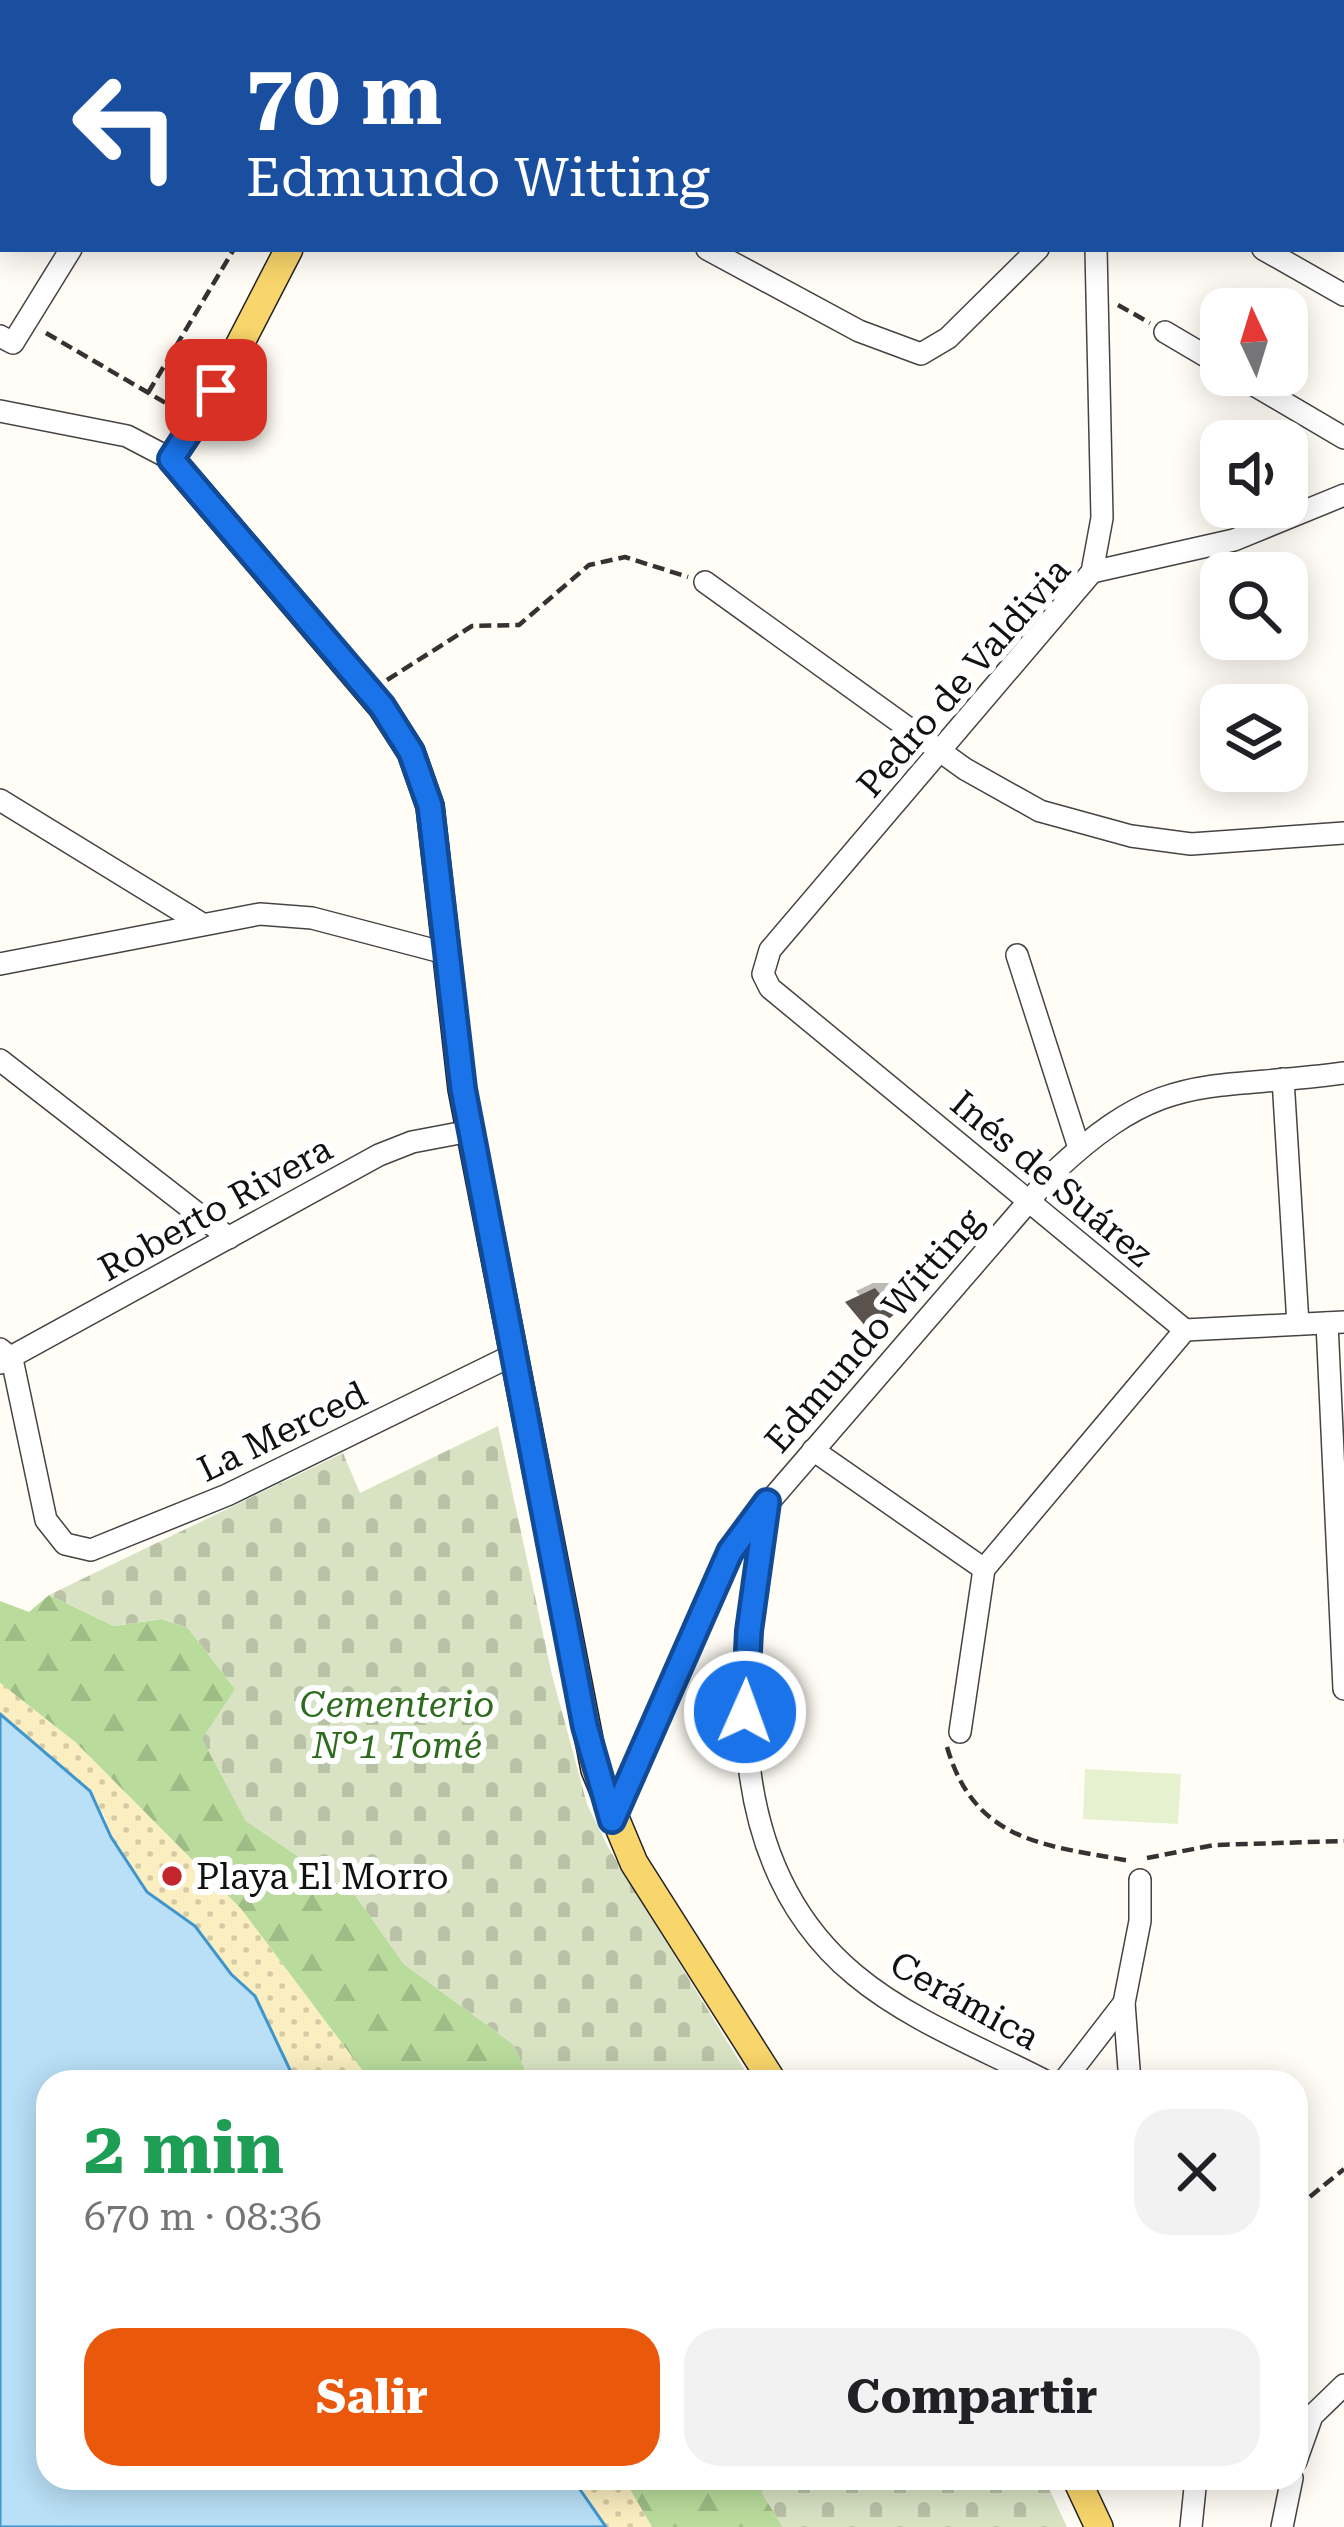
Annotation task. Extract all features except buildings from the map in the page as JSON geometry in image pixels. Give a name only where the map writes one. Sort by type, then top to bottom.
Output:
[{"type":"main road","points":[[287,252],[216,390],[171,459],[369,691],[411,752],[430,806],[470,1131],[585,1726],[612,1820],[722,2007],[765,2070]]},
{"type":"main road","points":[[1082,2490],[1099,2527]]},
{"type":"street","points":[[6,339],[26,321],[69,252]]},
{"type":"street","points":[[713,252],[880,342],[921,354],[949,338],[1035,252]]},
{"type":"street","points":[[1092,572],[1102,518],[1096,252]]},
{"type":"street","points":[[1268,252],[1344,295]]},
{"type":"street","points":[[1165,332],[1200,353]]},
{"type":"street","points":[[1273,396],[1344,438]]},
{"type":"street","points":[[0,410],[141,440],[171,459]]},
{"type":"street","name":"Pedro de Valdivia","points":[[762,970],[770,950],[1092,572],[1234,540],[1344,495]]},
{"type":"street","points":[[705,582],[942,753],[1040,812],[1131,836],[1227,844],[1344,833]]},
{"type":"street","points":[[0,800],[199,922]]},
{"type":"street","points":[[0,964],[199,922],[296,915],[449,954]]},
{"type":"street","points":[[1017,955],[1079,1148]]},
{"type":"street","name":"Inés de Suárez","points":[[762,970],[770,988],[1185,1330]]},
{"type":"street","points":[[0,1060],[229,1238]]},
{"type":"street","name":"Edmundo Witting","points":[[612,1820],[730,1552],[767,1502],[1079,1148],[1133,1109],[1200,1084],[1344,1073]]},
{"type":"street","points":[[1283,1079],[1298,1324]]},
{"type":"street","name":"Roberto Rivera","points":[[4,1357],[379,1155],[470,1131]]},
{"type":"street","points":[[953,1738],[984,1569],[1185,1330],[1336,1322],[1344,1689]]},
{"type":"street","name":"La Merced","points":[[4,1357],[42,1510],[57,1538],[74,1548],[100,1548],[227,1495],[513,1355]]},
{"type":"street","points":[[813,1450],[984,1569]]},
{"type":"street","name":"Cerámica","points":[[767,1502],[746,1669],[745,1733],[755,1805],[783,1886],[821,1943],[868,1986],[1025,2070]]},
{"type":"street","points":[[1129,2070],[1124,2003],[1140,1921],[1140,1880]]},
{"type":"street","points":[[1072,2070],[1124,2003]]},
{"type":"street","points":[[1308,2427],[1312,2416],[1344,2385]]},
{"type":"street","points":[[1191,2527],[1195,2490]]},
{"type":"street","points":[[1282,2527],[1290,2490]]},
{"type":"path","points":[[148,393],[232,252]]},
{"type":"path","points":[[1098,292],[1165,332]]},
{"type":"path","points":[[26,321],[180,412],[201,381],[216,390]]},
{"type":"path","points":[[369,691],[472,626],[518,625],[589,565],[625,557],[705,582]]},
{"type":"path","points":[[953,1738],[959,1788],[1020,1840],[1131,1862],[1214,1845],[1344,1841]]},
{"type":"path","points":[[1308,2198],[1344,2169]]},
{"type":"green space","name":"Cementerio N°1 Tomé","points":[[498,1426],[552,1675],[587,1804],[608,1847],[745,2070],[525,2070],[513,2044],[404,1964],[355,1895],[245,1820],[202,1739],[235,1689],[188,1628],[162,1619],[114,1626],[49,1595],[343,1453],[360,1493]]},
{"type":"green space","points":[[49,1595],[114,1626],[162,1619],[188,1628],[235,1689],[245,1820],[355,1895],[404,1964],[513,2044],[525,2070],[362,2070],[241,1909],[75,1742],[0,1683],[0,1601],[29,1612]]},
{"type":"green space","points":[[1085,1769],[1181,1774],[1178,1824],[1083,1819]]},
{"type":"green space","points":[[630,2490],[760,2490],[783,2527],[652,2527]]},
{"type":"green space","points":[[760,2490],[1050,2490],[1067,2527],[783,2527]]},
{"type":"sand","name":"Playa El Morro","points":[[0,1683],[75,1742],[241,1909],[362,2070],[290,2070],[255,1996],[231,1974],[195,1926],[147,1892],[111,1837],[104,1814],[0,1714]]},
{"type":"sand","points":[[580,2490],[630,2490],[652,2527],[606,2527]]},
{"type":"water","points":[[0,1714],[90,1791],[111,1837],[147,1892],[195,1926],[231,1974],[255,1996],[290,2070],[36,2070],[36,2490],[580,2490],[606,2527],[0,2527]]},
{"type":"place","name":"Playa El Morro","points":[[172,1876]]},
{"type":"route","points":[[216,390],[171,459],[382,706],[411,752],[430,806],[470,1131],[585,1726],[612,1820],[730,1552],[767,1502],[749,1631],[745,1712]]}]
